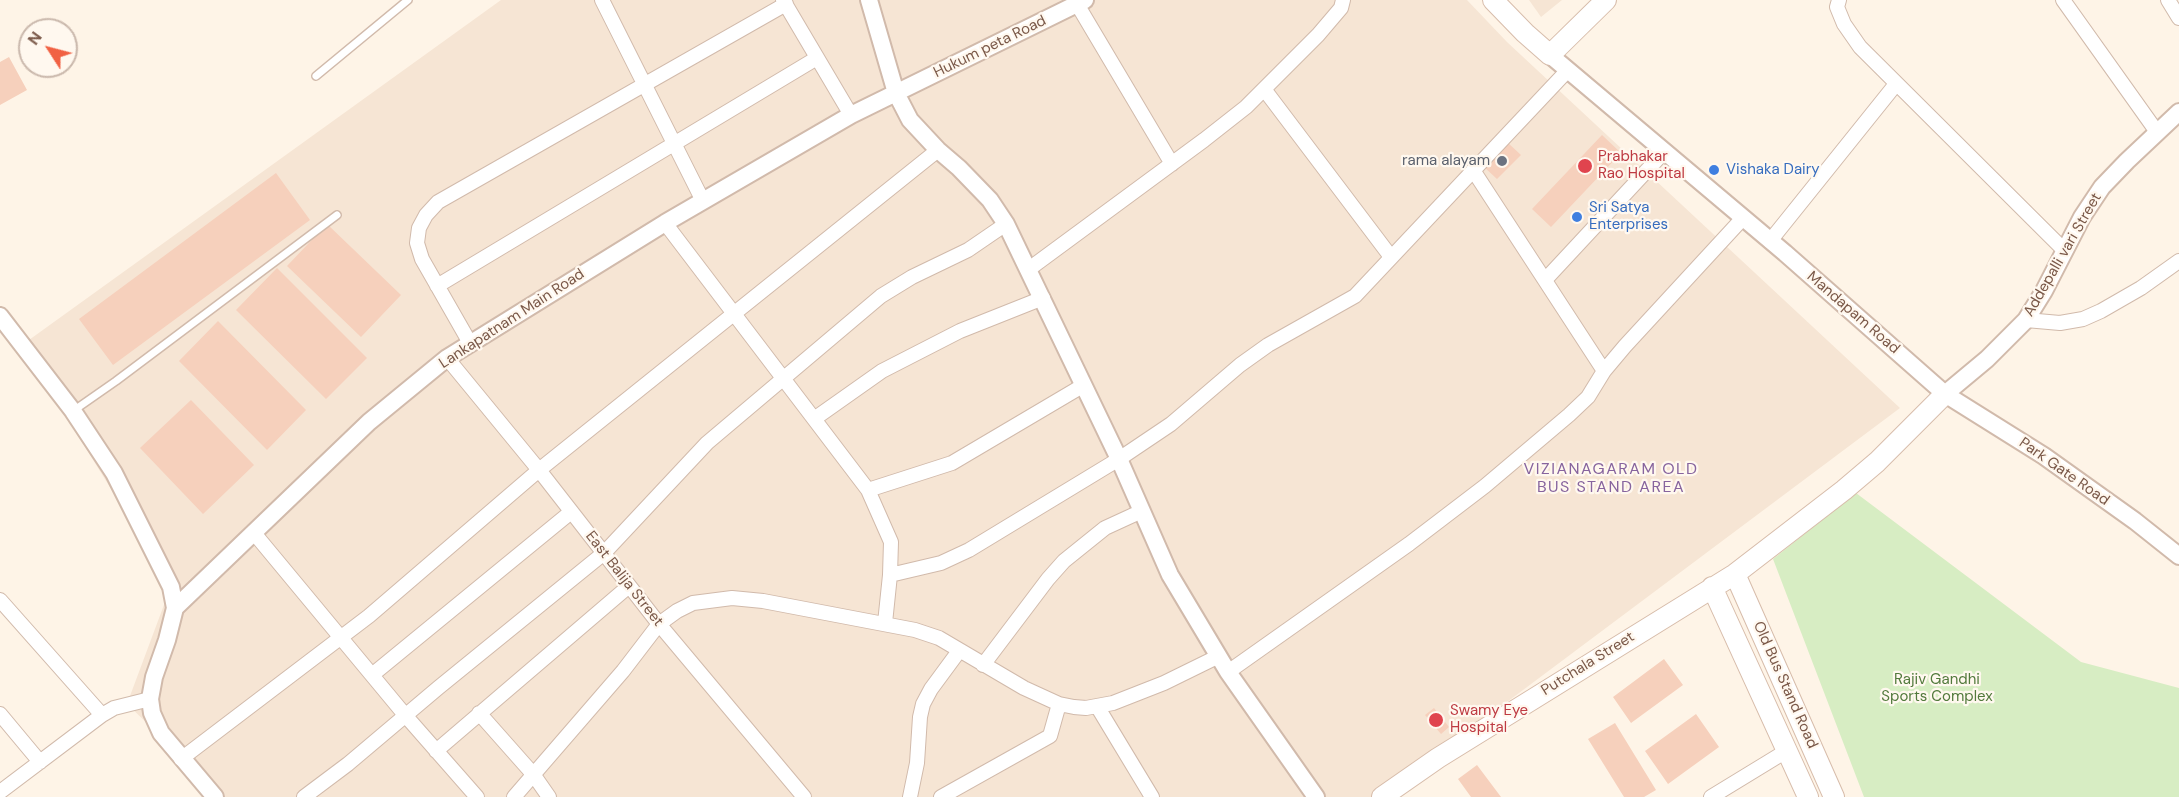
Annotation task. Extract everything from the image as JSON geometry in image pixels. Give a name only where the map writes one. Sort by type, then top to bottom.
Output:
[{"type":"main road","points":[[1493,0],[1550,55],[1606,0]]},
{"type":"main road","points":[[1735,574],[1877,462],[1944,394]]},
{"type":"main road","name":"Putchala Street","points":[[1382,797],[1438,758],[1735,574]]},
{"type":"main road","name":"Old Bus Stand Road","points":[[1735,574],[1834,797]]},
{"type":"main road","name":"Old Bus Stand Road","points":[[1712,587],[1808,797]]},
{"type":"street","points":[[602,0],[703,201]]},
{"type":"street","points":[[869,0],[896,93],[910,120],[990,200],[1006,224],[1119,459],[1170,575],[1228,672],[1316,797]]},
{"type":"street","points":[[1029,269],[1246,107],[1318,35],[1341,8],[1343,0]]},
{"type":"street","points":[[1839,0],[1837,8],[1844,24],[1860,46],[2064,250]]},
{"type":"street","points":[[2063,0],[2157,132]]},
{"type":"street","points":[[2168,0],[2179,18]]},
{"type":"street","points":[[470,344],[422,259],[417,243],[419,228],[426,215],[438,202],[785,2],[851,115]]},
{"type":"street","points":[[1081,2],[1172,164]]},
{"type":"street","name":"Hukum peta Road","points":[[896,93],[1081,2]]},
{"type":"street","name":"Mandapam Road","points":[[1550,55],[1770,241],[1944,394]]},
{"type":"street","points":[[437,286],[817,58]]},
{"type":"street","points":[[890,575],[941,563],[969,550],[1119,459],[1171,424],[1240,365],[1268,345],[1355,297],[1568,70]]},
{"type":"street","points":[[1770,241],[1896,84]]},
{"type":"street","points":[[1264,89],[1391,257]]},
{"type":"street","name":"Lankapatnam Main Road","points":[[175,608],[369,422],[447,358],[665,223],[851,115],[896,93]]},
{"type":"street","name":"Addepalli vari Street","points":[[1944,394],[1987,359],[2026,320],[2044,291],[2082,217],[2102,187],[2179,112]]},
{"type":"street","points":[[181,759],[342,637],[539,470],[938,150]]},
{"type":"street","points":[[1545,280],[1664,152]]},
{"type":"street","points":[[1473,170],[1604,371]]},
{"type":"street","points":[[1228,672],[1409,544],[1485,486],[1582,403],[1625,346],[1743,218]]},
{"type":"street","points":[[665,223],[868,490],[891,542],[885,623]]},
{"type":"street","points":[[304,797],[348,764],[604,553],[691,459],[783,378],[895,286],[968,250],[1006,224]]},
{"type":"street","points":[[2026,320],[2060,323],[2083,319],[2141,288],[2179,261]]},
{"type":"street","points":[[814,419],[882,371],[960,332],[1043,298]]},
{"type":"street","points":[[0,316],[73,411],[114,473],[171,586],[175,608],[154,677],[150,699],[152,713],[161,733],[215,797]]},
{"type":"street","name":"East Balija Street","points":[[447,358],[539,470],[659,624],[804,797]]},
{"type":"street","points":[[868,490],[952,463],[1084,385]]},
{"type":"street","name":"Park Gate Road","points":[[1944,394],[2044,456],[2135,521],[2179,556]]},
{"type":"street","points":[[983,665],[1064,561],[1106,528],[1142,511]]},
{"type":"street","points":[[372,675],[571,512]]},
{"type":"street","points":[[254,533],[405,716],[477,797]]},
{"type":"street","points":[[436,751],[629,586]]},
{"type":"street","points":[[514,797],[623,670],[659,624],[677,610],[693,603],[732,598],[763,601],[885,623],[931,635],[1024,688],[1059,704],[1074,707],[1113,703],[1141,693],[1219,656]]},
{"type":"street","points":[[1,604],[102,715]]},
{"type":"street","points":[[910,797],[917,763],[923,704],[931,689],[959,651]]},
{"type":"street","points":[[0,792],[102,715],[114,708],[150,699]]},
{"type":"street","points":[[941,797],[1050,736],[1059,704]]},
{"type":"street","points":[[1097,706],[1152,797]]},
{"type":"street","points":[[479,713],[533,774],[549,797]]},
{"type":"street","points":[[0,714],[40,762]]},
{"type":"street","points":[[1712,797],[1788,750]]},
{"type":"lane","points":[[316,76],[408,0]]},
{"type":"lane","points":[[73,411],[338,215]]},
{"type":"shaded area","points":[[501,0],[1467,0],[1507,42],[1900,408],[1380,797],[224,797],[127,704],[171,586],[22,345]]},
{"type":"shaded area","points":[[1529,0],[1562,0],[1541,17]]},
{"type":"green space","name":"Rajiv Gandhi Sports Complex","points":[[1856,493],[2081,662],[2179,688],[2179,797],[1864,797],[1773,559]]},
{"type":"building","points":[[9,57],[18,78],[20,78],[27,90],[0,105],[0,62]]},
{"type":"building","points":[[1602,135],[1621,153],[1551,227],[1532,209]]},
{"type":"building","name":"rama alayam","points":[[1507,142],[1521,155],[1497,179],[1483,166]]},
{"type":"building","points":[[276,173],[310,220],[113,365],[79,319]]},
{"type":"building","points":[[327,224],[401,295],[361,337],[287,266]]},
{"type":"building","points":[[277,268],[367,358],[326,399],[236,310]]},
{"type":"building","points":[[218,321],[306,410],[267,450],[179,361]]},
{"type":"building","points":[[191,400],[254,465],[203,514],[140,448]]},
{"type":"building","points":[[1664,659],[1683,685],[1631,723],[1613,697]]},
{"type":"building","points":[[1434,708],[1449,727],[1441,734],[1425,715]]},
{"type":"building","points":[[1696,714],[1719,747],[1668,784],[1645,751]]},
{"type":"building","points":[[1615,723],[1656,790],[1644,797],[1624,797],[1588,739]]},
{"type":"building","points":[[1477,765],[1501,797],[1471,797],[1458,779]]},
{"type":"place","name":"rama alayam","points":[[1502,161]]},
{"type":"place","name":"Prabhakar Rao Hospital","points":[[1585,166]]},
{"type":"place","name":"Vishaka Dairy","points":[[1714,170]]},
{"type":"place","name":"Sri Satya Enterprises","points":[[1577,217]]},
{"type":"place","name":"Swamy Eye Hospital","points":[[1436,720]]},
{"type":"district","name":"VIZIANAGARAM OLD BUS STAND AREA","points":[[1611,479]]}]
